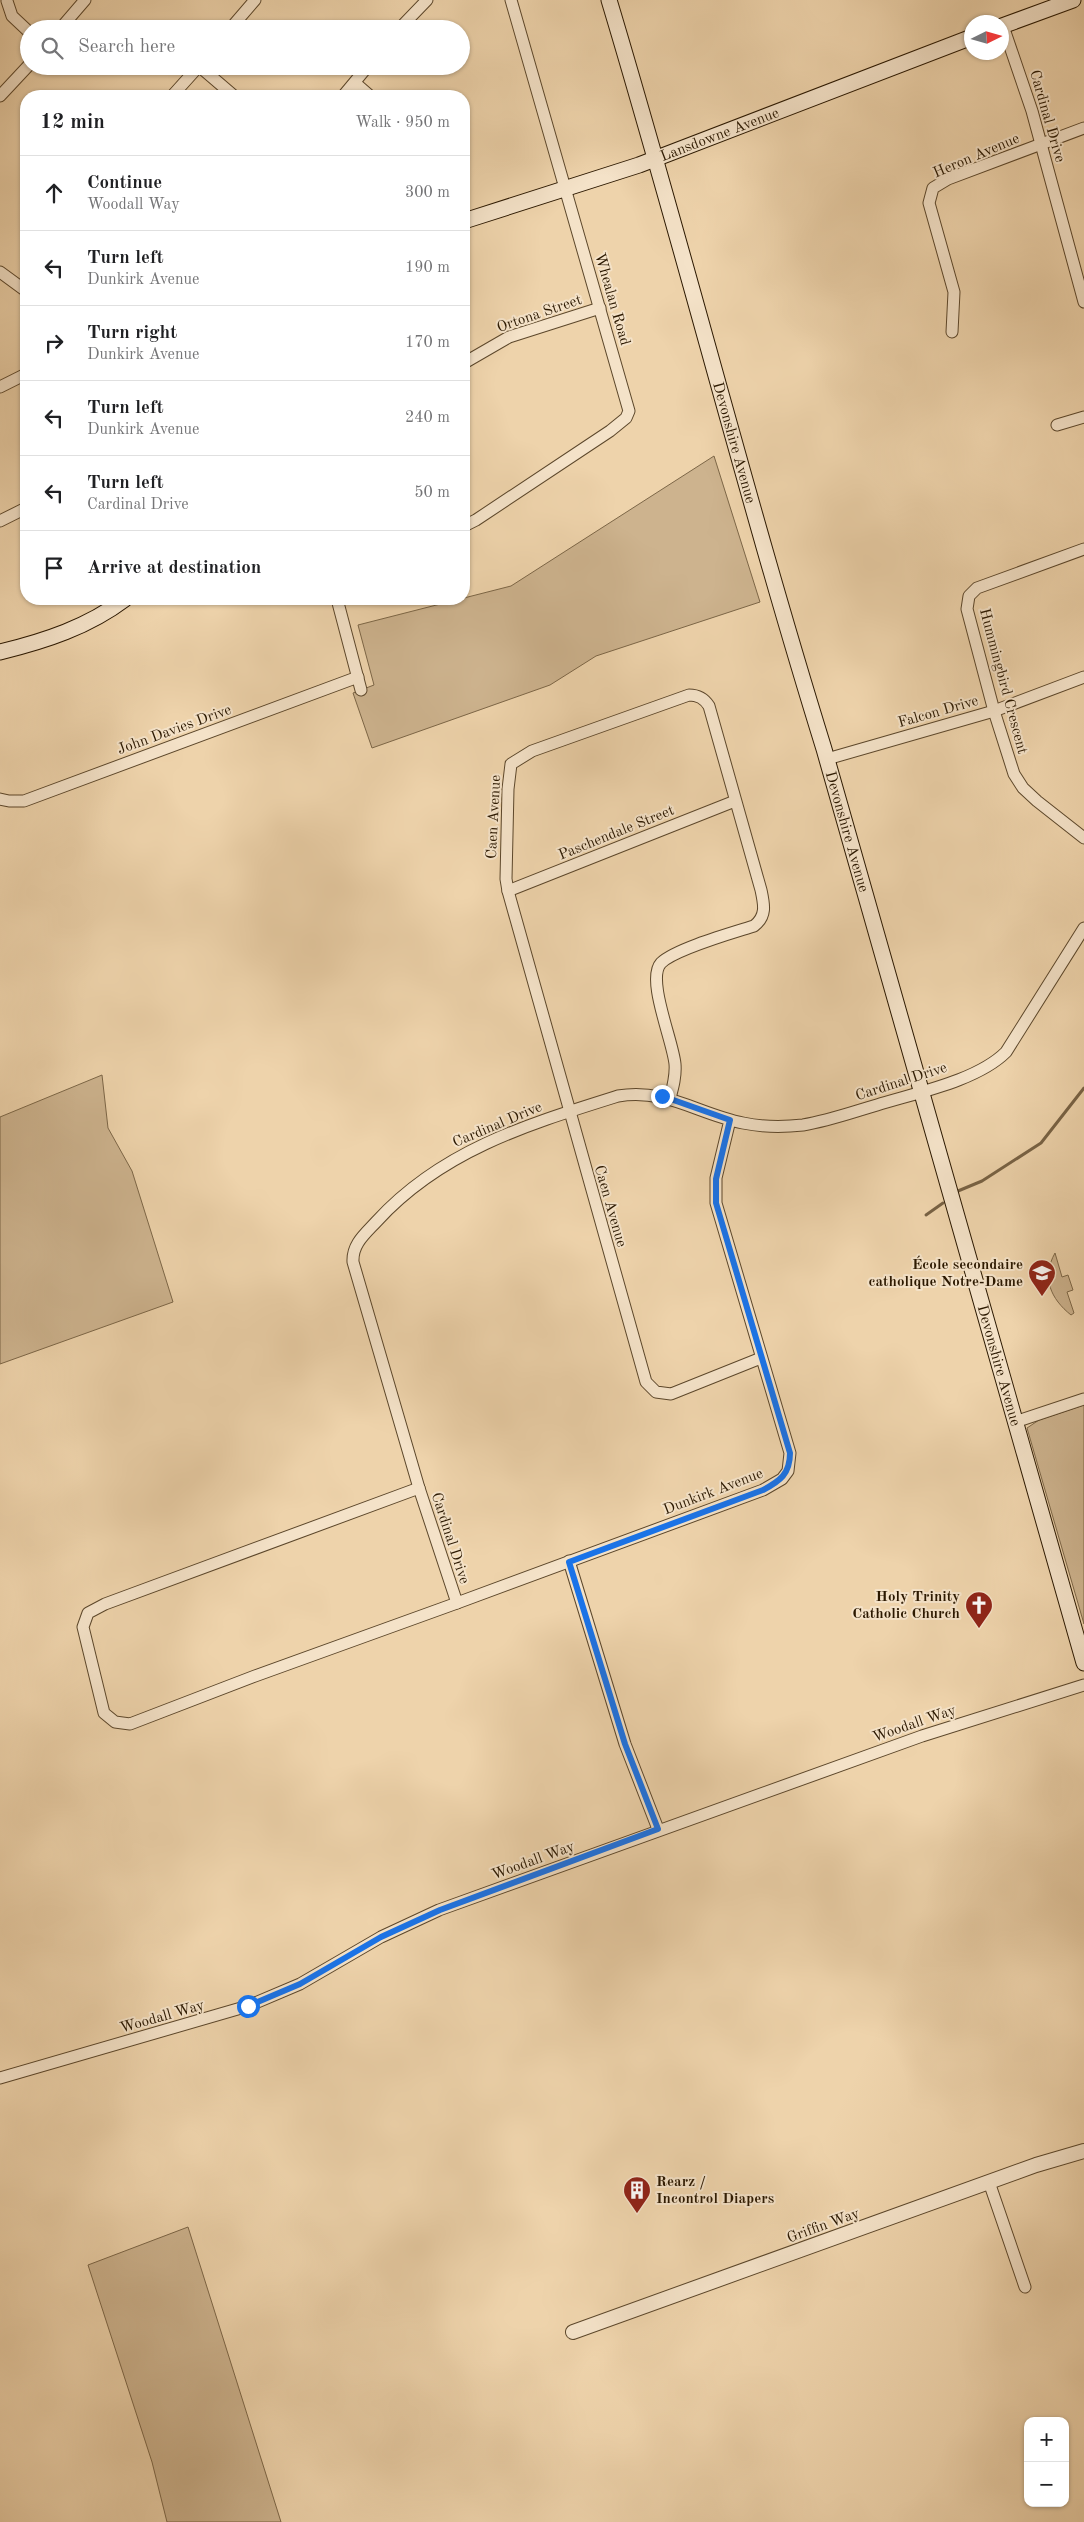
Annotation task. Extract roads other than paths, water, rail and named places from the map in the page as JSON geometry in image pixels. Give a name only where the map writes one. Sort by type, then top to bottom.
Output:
[{"type":"main road","name":"Devonshire Avenue","points":[[609,0],[657,159],[780,606],[827,759],[920,1092],[1084,1663]]},
{"type":"main road","points":[[1009,23],[1073,0]]},
{"type":"main road","name":"Lansdowne Avenue","points":[[470,219],[657,159],[964,40]]},
{"type":"main road","points":[[0,652],[59,635],[95,618],[116,605]]},
{"type":"street","points":[[68,20],[85,0]]},
{"type":"street","points":[[237,20],[254,0]]},
{"type":"street","points":[[408,20],[427,0]]},
{"type":"street","name":"Whealan Road","points":[[470,523],[610,431],[626,418],[629,411],[511,0]]},
{"type":"street","points":[[7,2],[12,16],[20,24]]},
{"type":"street","name":"Cardinal Drive","points":[[1009,45],[1028,97],[1041,144],[1079,259],[1084,302]]},
{"type":"street","points":[[0,96],[20,75]]},
{"type":"street","points":[[177,90],[191,75]]},
{"type":"street","points":[[210,75],[227,90]]},
{"type":"street","points":[[349,90],[361,75]]},
{"type":"street","points":[[355,83],[363,90]]},
{"type":"street","name":"Heron Avenue","points":[[952,332],[954,292],[930,203],[933,188],[948,179],[1084,128]]},
{"type":"street","points":[[0,272],[20,287]]},
{"type":"street","name":"Ortona Street","points":[[470,360],[509,337],[600,308]]},
{"type":"street","points":[[0,387],[20,377]]},
{"type":"street","points":[[1057,425],[1084,417]]},
{"type":"street","points":[[0,521],[20,511]]},
{"type":"street","name":"Hummingbird Crescent","points":[[1084,549],[980,586],[969,596],[967,609],[994,711],[1014,774],[1023,788],[1084,838]]},
{"type":"street","points":[[339,605],[361,690]]},
{"type":"street","name":"John Davies Drive","points":[[0,799],[9,802],[24,801],[358,677]]},
{"type":"street","name":"Falcon Drive","points":[[827,759],[994,711],[1084,677]]},
{"type":"street","name":"Caen Avenue","points":[[670,1098],[675,1065],[672,1043],[656,985],[658,968],[666,959],[679,952],[754,926],[763,915],[763,898],[709,706],[706,700],[695,695],[689,695],[532,751],[511,764],[509,773],[506,872],[508,891],[568,1111],[644,1374],[650,1388],[656,1392],[671,1394],[761,1358]]},
{"type":"street","name":"Paschendale Street","points":[[508,891],[735,801]]},
{"type":"street","name":"Cardinal Drive","points":[[569,1562],[457,1603],[419,1488],[360,1291],[352,1253],[356,1244],[393,1203],[453,1159],[491,1140],[568,1111],[631,1094],[650,1094],[670,1098],[730,1120],[764,1126],[804,1125],[920,1092],[984,1068],[1000,1058],[1010,1046],[1084,928]]},
{"type":"street","name":"Dunkirk Avenue","points":[[569,1562],[763,1490],[782,1479],[788,1471],[790,1453],[715,1196],[716,1178],[730,1120]]},
{"type":"street","points":[[1015,1422],[1084,1399]]},
{"type":"street","points":[[419,1488],[105,1604],[88,1613],[83,1627],[104,1713],[115,1722],[130,1724],[457,1603]]},
{"type":"street","points":[[569,1562],[625,1744],[658,1829]]},
{"type":"street","name":"Woodall Way","points":[[0,2078],[248,2006],[300,1984],[381,1937],[440,1910],[658,1829],[922,1736],[1084,1686]]},
{"type":"street","name":"Griffin Way","points":[[573,2332],[989,2182],[1084,2150]]},
{"type":"street","points":[[989,2182],[1024,2287]]},
{"type":"waterway","points":[[958,1191],[982,1181],[1041,1143],[1084,1088]]},
{"type":"waterway","points":[[926,1215],[943,1203]]},
{"type":"place","name":"École secondaire catholique Notre-Dame","points":[[1042,1297]]},
{"type":"place","name":"Holy Trinity Catholic Church","points":[[979,1629]]},
{"type":"place","name":"Rearz / Incontrol Diapers","points":[[637,2214]]}]
